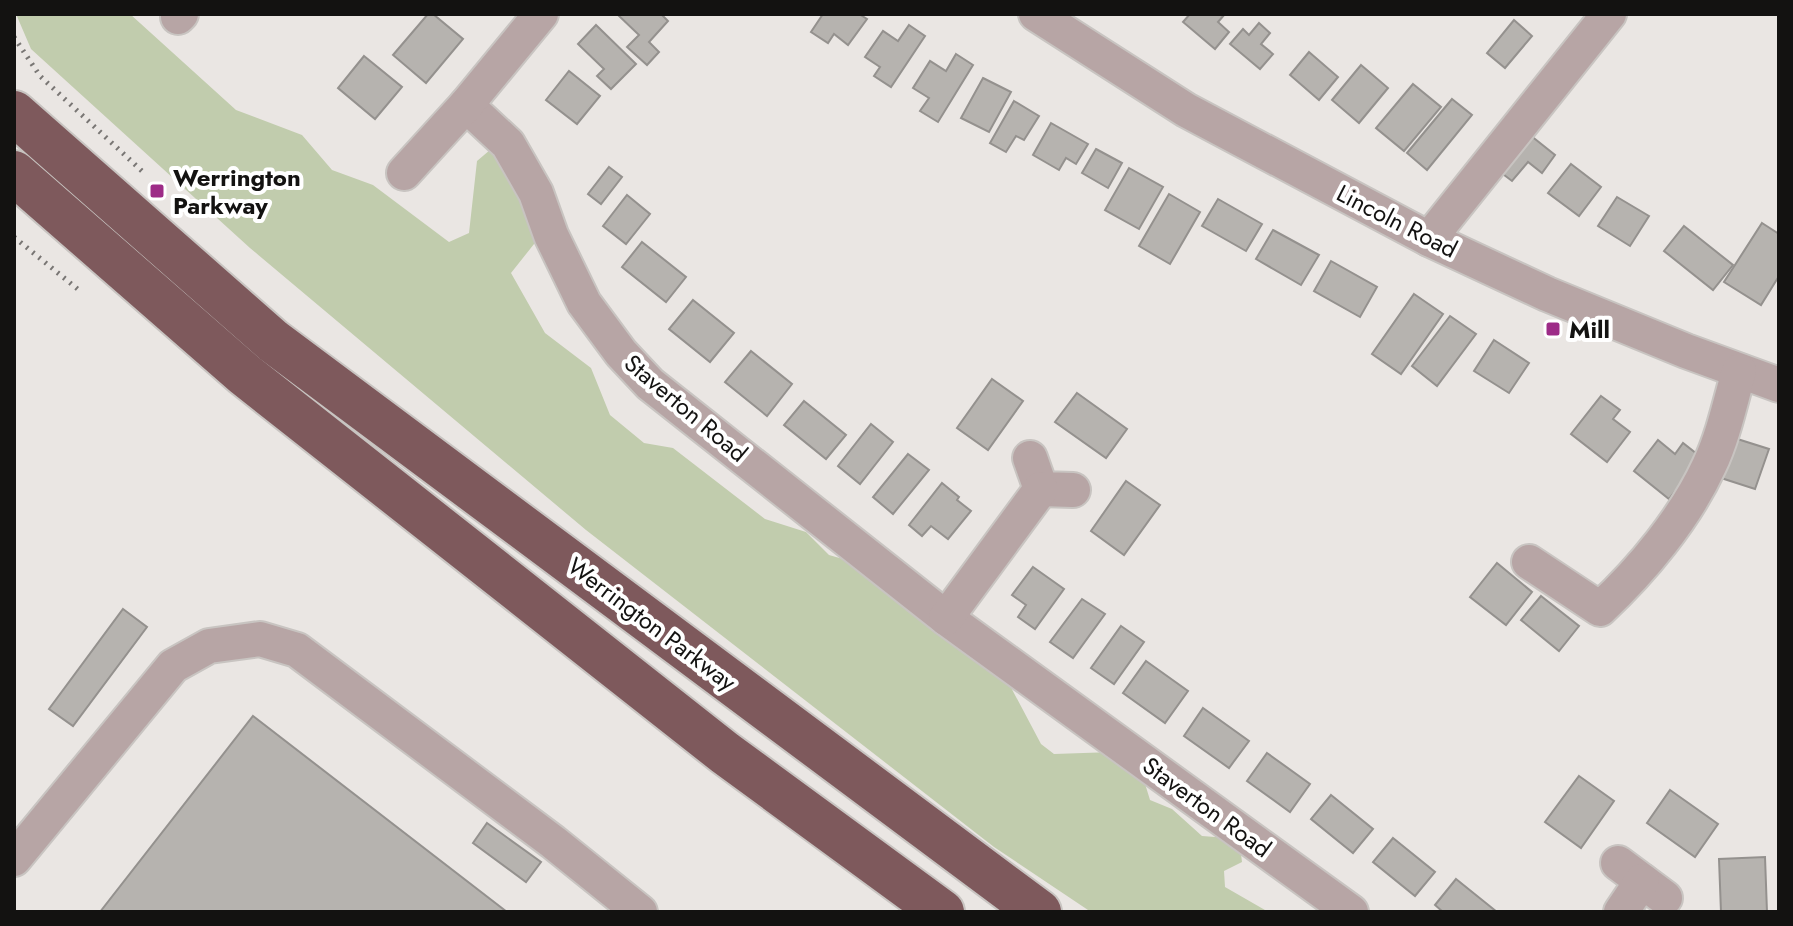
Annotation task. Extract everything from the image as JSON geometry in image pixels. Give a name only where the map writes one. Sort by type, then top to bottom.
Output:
[{"type":"highway","name":"Werrington Parkway","points":[[14,113],[273,341],[1039,912]]},
{"type":"highway","points":[[14,173],[244,374],[725,753],[942,912]]},
{"type":"street","points":[[404,173],[466,105],[541,14]]},
{"type":"street","name":"Lincoln Road","points":[[1036,14],[1186,110],[1429,239],[1547,294],[1779,385]]},
{"type":"street","points":[[1429,239],[1609,14]]},
{"type":"street","name":"Staverton Road","points":[[466,105],[508,144],[536,193],[551,235],[584,303],[650,384],[946,618],[1351,912]]},
{"type":"street","points":[[1529,562],[1600,609],[1678,521],[1695,493],[1710,464],[1739,371]]},
{"type":"street","points":[[946,618],[1048,479]]},
{"type":"street","points":[[14,859],[173,666],[209,646],[260,639],[297,650],[553,842],[640,912]]},
{"type":"street","points":[[1621,912],[1641,881]]},
{"type":"path","points":[[14,37],[40,76],[143,172]]},
{"type":"path","points":[[14,237],[80,291]]},
{"type":"green space","points":[[16,14],[130,14],[236,110],[302,135],[332,170],[373,185],[449,242],[469,233],[477,161],[490,150],[512,164],[538,239],[511,273],[545,333],[591,368],[610,415],[644,443],[673,448],[765,519],[806,532],[829,555],[864,565],[1006,678],[1041,744],[1054,754],[1113,752],[1142,774],[1150,800],[1172,809],[1202,836],[1228,838],[1241,854],[1242,862],[1224,871],[1225,887],[1265,910],[1278,912],[1091,912],[994,847],[586,530],[250,248],[31,49]]},
{"type":"building","points":[[428,14],[433,14],[463,39],[426,83],[393,55]]},
{"type":"building","points":[[617,14],[661,14],[668,21],[649,42],[659,52],[647,65],[627,47],[639,35]]},
{"type":"building","points":[[823,14],[859,14],[867,19],[848,45],[834,34],[828,43],[811,32]]},
{"type":"building","points":[[1190,14],[1225,14],[1218,22],[1229,32],[1215,49],[1183,22]]},
{"type":"building","points":[[1514,20],[1532,36],[1505,68],[1487,53]]},
{"type":"building","points":[[1259,23],[1270,33],[1261,44],[1273,54],[1260,69],[1230,44],[1243,29],[1249,35]]},
{"type":"building","points":[[596,25],[636,64],[611,89],[597,76],[604,69],[578,44]]},
{"type":"building","points":[[909,25],[925,36],[891,87],[874,76],[880,67],[865,57],[883,31],[898,41]]},
{"type":"building","points":[[1309,52],[1338,77],[1319,100],[1290,75]]},
{"type":"building","points":[[956,54],[973,65],[938,122],[920,111],[929,98],[913,88],[930,61],[946,71]]},
{"type":"building","points":[[364,56],[402,87],[375,119],[338,88]]},
{"type":"building","points":[[1361,65],[1388,88],[1359,123],[1332,100]]},
{"type":"building","points":[[569,71],[600,96],[577,124],[546,100]]},
{"type":"building","points":[[983,78],[1011,92],[989,132],[961,118]]},
{"type":"building","points":[[1413,84],[1441,107],[1404,151],[1376,128]]},
{"type":"building","points":[[1452,99],[1472,115],[1427,170],[1407,153]]},
{"type":"building","points":[[1014,101],[1039,116],[1024,140],[1016,136],[1006,152],[990,143]]},
{"type":"building","points":[[1051,123],[1088,144],[1076,164],[1066,158],[1059,170],[1033,155]]},
{"type":"building","points":[[1525,131],[1555,155],[1542,173],[1528,162],[1512,181],[1495,168]]},
{"type":"building","points":[[1096,149],[1122,163],[1108,188],[1082,173]]},
{"type":"building","points":[[1571,164],[1601,187],[1579,216],[1548,193]]},
{"type":"building","points":[[609,167],[622,177],[601,204],[588,194]]},
{"type":"building","points":[[1129,168],[1163,187],[1139,229],[1105,210]]},
{"type":"building","points":[[1169,194],[1200,212],[1170,264],[1139,246]]},
{"type":"building","points":[[627,195],[650,214],[626,244],[603,226]]},
{"type":"building","points":[[1617,197],[1649,216],[1630,246],[1598,226]]},
{"type":"building","points":[[1218,199],[1262,224],[1246,251],[1202,226]]},
{"type":"building","points":[[1762,223],[1779,234],[1779,276],[1761,305],[1724,282]]},
{"type":"building","points":[[1684,226],[1733,265],[1713,290],[1664,251]]},
{"type":"building","points":[[1273,230],[1319,255],[1301,285],[1256,259]]},
{"type":"building","points":[[642,242],[686,277],[666,302],[622,267]]},
{"type":"building","points":[[1331,261],[1377,287],[1360,317],[1314,291]]},
{"type":"building","points":[[1414,294],[1443,314],[1401,374],[1372,354]]},
{"type":"building","points":[[693,300],[734,333],[710,362],[669,329]]},
{"type":"building","points":[[1450,316],[1476,334],[1437,386],[1412,366]]},
{"type":"building","points":[[1494,340],[1529,363],[1509,393],[1474,371]]},
{"type":"building","points":[[751,351],[792,384],[767,416],[725,382]]},
{"type":"building","points":[[992,379],[1023,401],[988,450],[957,428]]},
{"type":"building","points":[[1077,393],[1127,429],[1106,458],[1055,422]]},
{"type":"building","points":[[1601,396],[1620,410],[1613,419],[1630,432],[1607,462],[1571,434]]},
{"type":"building","points":[[804,401],[846,435],[826,459],[784,425]]},
{"type":"building","points":[[871,424],[893,442],[860,484],[838,466]]},
{"type":"building","points":[[1731,437],[1769,449],[1755,489],[1718,477]]},
{"type":"building","points":[[1658,440],[1675,454],[1683,443],[1702,458],[1669,499],[1634,471]]},
{"type":"building","points":[[908,454],[929,470],[893,514],[873,497]]},
{"type":"building","points":[[1126,481],[1160,505],[1124,555],[1091,531]]},
{"type":"building","points":[[942,483],[971,511],[948,539],[931,526],[922,536],[909,525]]},
{"type":"building","points":[[1497,563],[1532,592],[1506,625],[1470,597]]},
{"type":"building","points":[[1033,567],[1064,589],[1035,629],[1018,617],[1026,605],[1012,595]]},
{"type":"building","points":[[1541,596],[1579,626],[1559,651],[1521,620]]},
{"type":"building","points":[[1082,599],[1105,614],[1073,658],[1050,642]]},
{"type":"building","points":[[123,609],[147,627],[73,726],[49,709]]},
{"type":"building","points":[[1121,626],[1144,642],[1114,684],[1091,668]]},
{"type":"building","points":[[1146,661],[1188,691],[1165,723],[1123,693]]},
{"type":"building","points":[[1203,708],[1249,741],[1229,768],[1184,736]]},
{"type":"building","points":[[253,716],[507,912],[100,912]]},
{"type":"building","points":[[1267,753],[1310,784],[1290,812],[1247,781]]},
{"type":"building","points":[[1579,776],[1614,801],[1581,848],[1545,822]]},
{"type":"building","points":[[1670,790],[1718,824],[1695,857],[1647,823]]},
{"type":"building","points":[[1331,795],[1373,829],[1353,853],[1311,819]]},
{"type":"building","points":[[487,823],[541,862],[526,882],[473,843]]},
{"type":"building","points":[[1393,838],[1435,872],[1415,896],[1373,862]]},
{"type":"building","points":[[1765,857],[1767,912],[1721,912],[1719,859]]},
{"type":"building","points":[[1456,879],[1497,912],[1443,912],[1435,905]]},
{"type":"place","name":"Werrington Parkway","points":[[157,191]]},
{"type":"place","name":"Mill","points":[[1553,329]]}]
